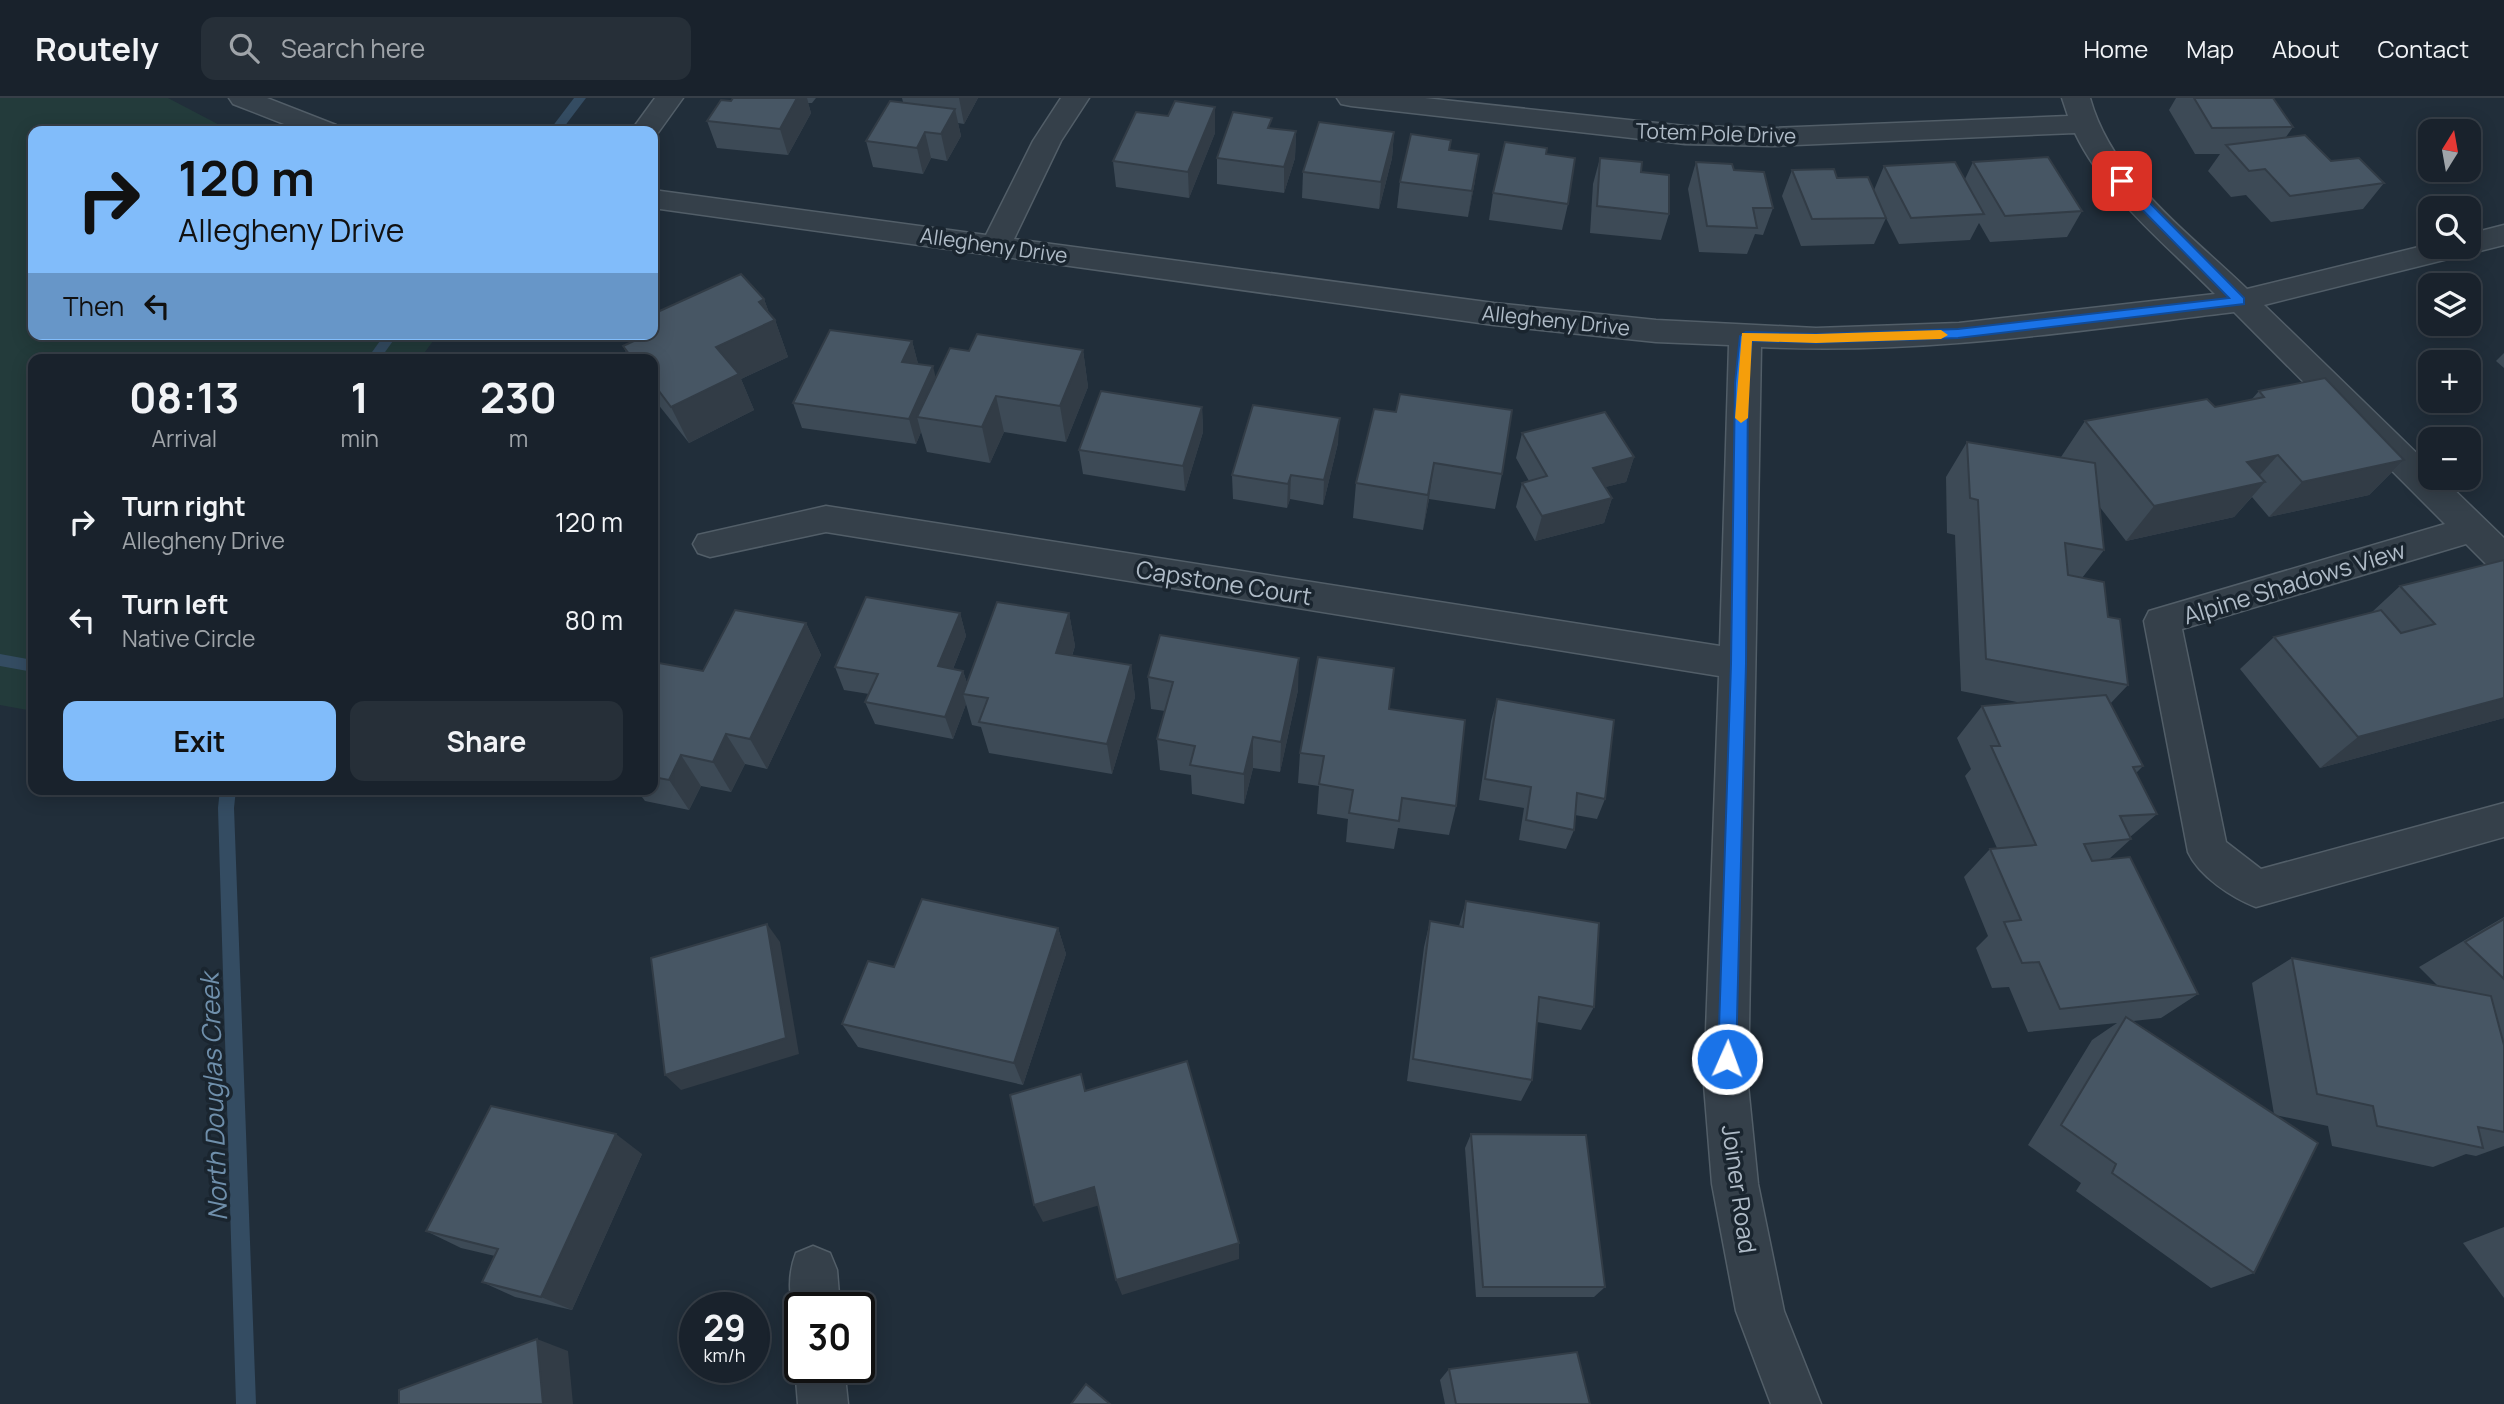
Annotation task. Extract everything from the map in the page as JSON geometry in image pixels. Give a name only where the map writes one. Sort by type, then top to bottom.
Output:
[{"type":"street","points":[[649,126],[669,98]]},
{"type":"street","points":[[996,245],[1047,141],[1074,98]]},
{"type":"street","name":"Totem Pole Drive","points":[[1351,98],[1685,135],[1773,137],[2079,111]]},
{"type":"street","points":[[1605,127],[1608,98]]},
{"type":"street","points":[[249,99],[314,126]]},
{"type":"street","points":[[2079,111],[2097,152],[2134,196],[2504,560]]},
{"type":"street","name":"Allegheny Drive","points":[[658,200],[1494,314],[1656,331],[1816,339],[1958,334],[2240,301],[2418,257]]},
{"type":"street","points":[[2481,241],[2504,235]]},
{"type":"street","name":"Joiner Road","points":[[1746,336],[1742,383],[1738,664],[1726,1085],[1735,1184],[1760,1311],[1796,1404]]},
{"type":"street","name":"Capstone Court","points":[[710,544],[826,519],[1738,664]]},
{"type":"street","name":"Alpine Shadows View","points":[[2473,529],[2162,621],[2208,852],[2256,888],[2504,820]]},
{"type":"street","points":[[821,1383],[823,1404]]},
{"type":"green space","points":[[0,98],[168,98],[221,126],[28,126],[28,340],[434,340],[424,354],[28,354],[28,710],[0,705]]},
{"type":"building","points":[[733,98],[797,98],[780,129],[707,121],[721,100],[731,101]]},
{"type":"building","points":[[2194,98],[2273,98],[2293,127],[2212,128]]},
{"type":"building","points":[[890,101],[955,109],[941,134],[925,132],[917,148],[866,141]]},
{"type":"building","points":[[1175,101],[1215,107],[1188,172],[1113,161],[1136,112],[1168,116]]},
{"type":"building","points":[[1233,112],[1272,118],[1268,128],[1296,131],[1284,167],[1217,158]]},
{"type":"building","points":[[1319,122],[1394,132],[1381,182],[1303,172]]},
{"type":"building","points":[[1411,134],[1451,140],[1449,150],[1479,154],[1472,191],[1400,182]]},
{"type":"building","points":[[2305,135],[2331,161],[2359,158],[2384,183],[2290,196],[2265,169],[2249,171],[2226,145]]},
{"type":"building","points":[[1505,142],[1547,148],[1546,154],[1575,158],[1568,204],[1493,193]]},
{"type":"building","points":[[2048,157],[2082,211],[2005,216],[1973,162]]},
{"type":"building","points":[[1600,158],[1642,162],[1641,172],[1669,175],[1669,214],[1597,206]]},
{"type":"building","points":[[1696,162],[1732,164],[1734,170],[1764,172],[1773,208],[1753,208],[1757,228],[1707,226]]},
{"type":"building","points":[[1955,162],[1984,214],[1911,218],[1884,166]]},
{"type":"building","points":[[1834,169],[1837,178],[1868,177],[1886,218],[1812,219],[1792,170]]},
{"type":"building","points":[[741,274],[764,299],[759,302],[775,320],[716,347],[739,374],[671,407],[658,390],[658,354],[629,354],[623,346],[636,340],[658,340],[658,312]]},
{"type":"building","points":[[830,330],[912,341],[902,362],[933,366],[909,419],[793,403]]},
{"type":"building","points":[[977,334],[1083,350],[1060,406],[996,396],[982,427],[917,417],[950,348],[969,351]]},
{"type":"building","points":[[2325,378],[2404,460],[2302,482],[2278,455],[2247,462],[2265,482],[2154,506],[2085,421],[2207,399],[2215,407],[2264,397],[2259,391]]},
{"type":"building","points":[[1101,391],[1202,407],[1183,466],[1079,450]]},
{"type":"building","points":[[1400,394],[1512,410],[1502,474],[1434,463],[1428,495],[1356,483],[1374,409],[1396,412]]},
{"type":"building","points":[[1253,405],[1340,418],[1324,480],[1291,475],[1288,484],[1232,475]]},
{"type":"building","points":[[1605,412],[1634,457],[1593,468],[1612,498],[1542,516],[1522,483],[1547,476],[1522,433]]},
{"type":"building","points":[[1967,442],[2095,463],[2104,550],[2065,543],[2068,575],[2104,582],[2108,617],[2120,619],[2128,685],[1986,659],[1978,500],[1970,498]]},
{"type":"building","points":[[2504,560],[2504,698],[2358,737],[2274,637],[2381,610],[2401,633],[2435,624],[2400,586]]},
{"type":"building","points":[[866,597],[960,613],[938,666],[963,671],[945,717],[865,702],[878,674],[835,667]]},
{"type":"building","points":[[997,602],[1069,613],[1056,653],[1131,665],[1107,744],[979,722],[988,698],[963,694]]},
{"type":"building","points":[[735,610],[806,623],[750,739],[726,734],[713,762],[681,755],[669,780],[658,778],[658,663],[703,671]]},
{"type":"building","points":[[1160,635],[1299,658],[1281,742],[1253,737],[1244,774],[1190,765],[1195,746],[1157,739],[1173,682],[1148,677]]},
{"type":"building","points":[[1318,657],[1394,668],[1389,709],[1465,720],[1456,806],[1402,798],[1399,821],[1349,813],[1353,790],[1319,784],[1324,756],[1300,753]]},
{"type":"building","points":[[2106,695],[2143,766],[2133,767],[2157,814],[2120,816],[2131,839],[2084,844],[2092,861],[2130,857],[2198,994],[2060,1009],[2039,962],[2022,963],[2004,922],[2021,920],[1990,849],[2036,845],[1991,746],[2000,746],[1982,706]]},
{"type":"building","points":[[1497,699],[1614,720],[1605,799],[1577,793],[1574,830],[1526,820],[1531,787],[1485,779]]},
{"type":"building","points":[[922,899],[1058,928],[1014,1063],[842,1024],[868,961],[894,967]]},
{"type":"building","points":[[1466,901],[1599,923],[1594,1007],[1539,997],[1532,1080],[1413,1059],[1430,921],[1463,927]]},
{"type":"building","points":[[2504,919],[2504,979],[2465,942]]},
{"type":"building","points":[[767,924],[786,1038],[665,1075],[651,958]]},
{"type":"building","points":[[2292,958],[2491,996],[2504,1045],[2504,1132],[2478,1127],[2483,1148],[2377,1126],[2373,1106],[2317,1094]]},
{"type":"building","points":[[2126,1017],[2318,1143],[2254,1273],[2112,1173],[2116,1164],[2061,1125]]},
{"type":"building","points":[[1187,1061],[1239,1243],[1116,1280],[1094,1187],[1034,1205],[1010,1095],[1081,1074],[1085,1091]]},
{"type":"building","points":[[491,1106],[616,1134],[541,1297],[482,1282],[498,1249],[426,1231]]},
{"type":"building","points":[[1471,1134],[1586,1135],[1605,1287],[1483,1287]]},
{"type":"building","points":[[537,1339],[543,1404],[399,1404],[399,1390]]},
{"type":"building","points":[[1577,1352],[1590,1404],[1456,1404],[1449,1369]]},
{"type":"building","points":[[1086,1384],[1110,1404],[1071,1404]]},
{"type":"waterway","name":"North Douglas Creek","points":[[559,126],[580,98]]},
{"type":"waterway","name":"North Douglas Creek","points":[[377,354],[387,340]]},
{"type":"waterway","points":[[0,660],[28,665]]},
{"type":"waterway","name":"North Douglas Creek","points":[[227,795],[246,1404]]},
{"type":"slow traffic","points":[[1741,418],[1746,336],[1816,339],[1941,335]]},
{"type":"route","points":[[1727,1059],[1738,664],[1742,383],[1746,336],[1816,339],[1958,334],[2066,324],[2240,301],[2122,181]]}]
